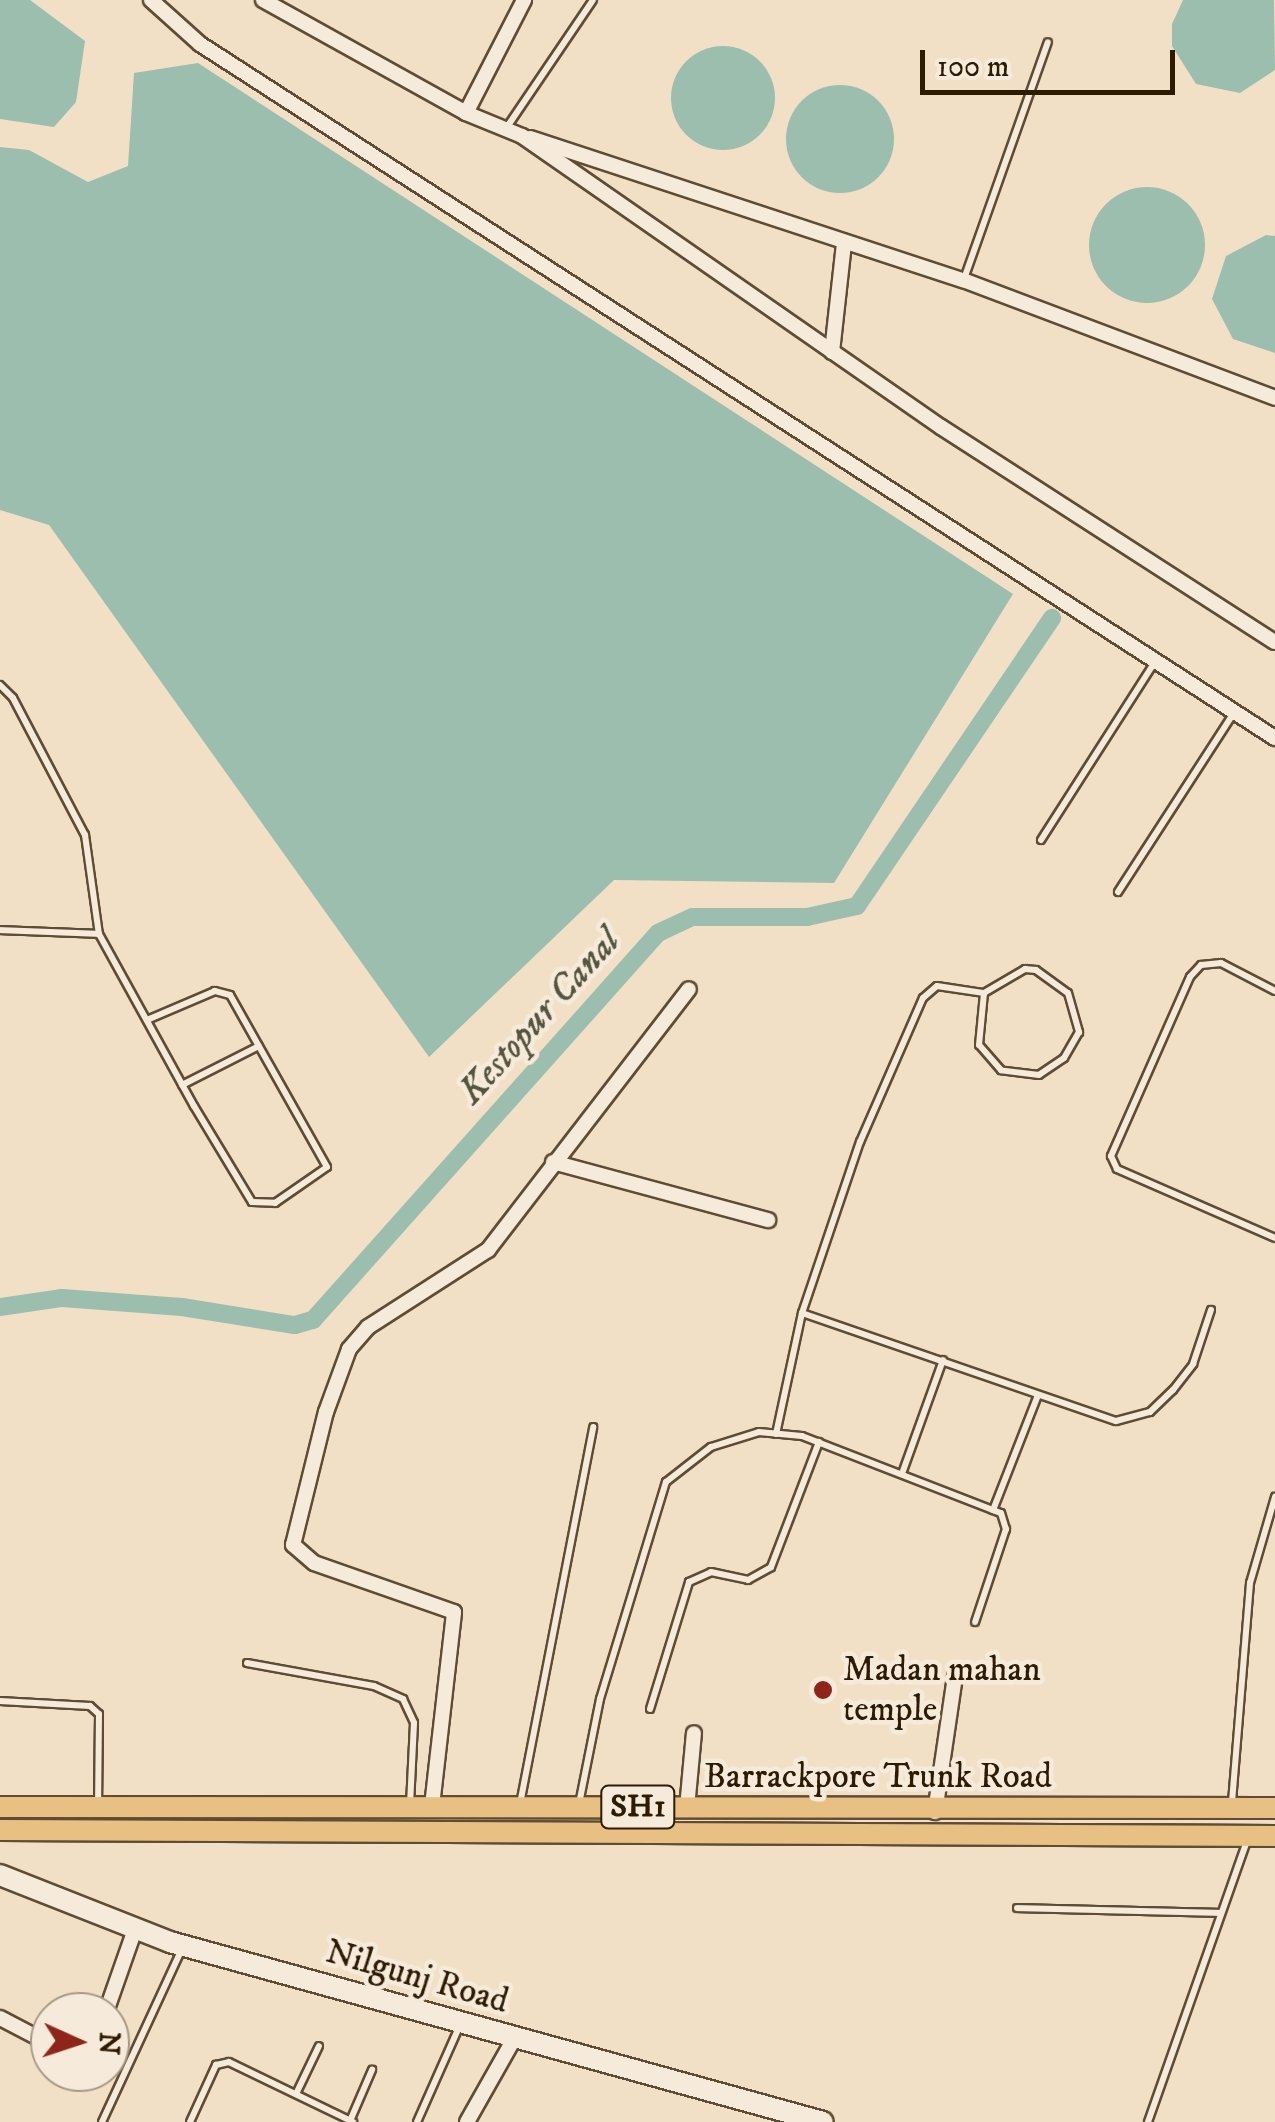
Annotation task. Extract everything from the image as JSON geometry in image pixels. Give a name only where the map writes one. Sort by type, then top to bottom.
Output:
[{"type":"main road","name":"Barrackpore Trunk Road","points":[[0,1807],[578,1806],[935,1812],[1275,1808]]},
{"type":"main road","name":"Barrackpore Trunk Road","points":[[0,1830],[1275,1836]]},
{"type":"street","points":[[151,0],[200,44],[1153,666],[1275,738]]},
{"type":"street","points":[[263,0],[466,113],[522,136],[832,352],[1275,642]]},
{"type":"street","points":[[466,113],[524,0]]},
{"type":"street","points":[[522,136],[592,154],[844,244],[963,280],[1275,398]]},
{"type":"street","points":[[832,352],[844,244]]},
{"type":"street","points":[[421,1806],[454,1612],[314,1563],[292,1545],[349,1349],[368,1327],[488,1250],[689,990]]},
{"type":"street","points":[[553,1162],[768,1220]]},
{"type":"street","points":[[935,1812],[955,1677]]},
{"type":"street","points":[[687,1808],[694,1733]]},
{"type":"street","name":"Nilgunj Road","points":[[0,1875],[184,1946],[461,2021],[763,2113],[823,2122]]},
{"type":"street","points":[[113,1992],[134,1929]]},
{"type":"street","points":[[0,2018],[30,2034]]},
{"type":"street","points":[[467,2122],[514,2039]]},
{"type":"lane","points":[[507,128],[594,0]]},
{"type":"lane","points":[[963,280],[1048,42]]},
{"type":"lane","points":[[1041,840],[1153,666]]},
{"type":"lane","points":[[0,686],[13,698],[85,835],[98,934],[182,1084],[252,1202],[274,1203],[327,1167],[223,990],[147,1020]]},
{"type":"lane","points":[[1118,892],[1232,716]]},
{"type":"lane","points":[[0,930],[98,934]]},
{"type":"lane","points":[[1275,990],[1221,964],[1201,965],[1190,976],[1111,1156],[1118,1169],[1275,1238]]},
{"type":"lane","points":[[776,1434],[802,1314],[860,1142],[923,998],[937,986],[984,993],[1025,969],[1044,974],[1068,993],[1079,1012],[1073,1046],[1039,1075],[1002,1070],[979,1045],[984,993]]},
{"type":"lane","points":[[182,1084],[259,1046]]},
{"type":"lane","points":[[802,1314],[1116,1421],[1150,1412],[1193,1364],[1212,1310]]},
{"type":"lane","points":[[903,1472],[944,1360]]},
{"type":"lane","points":[[993,1510],[1038,1395]]},
{"type":"lane","points":[[520,1806],[593,1427]]},
{"type":"lane","points":[[578,1806],[600,1700],[666,1482],[710,1447],[759,1432],[819,1442],[1002,1513],[1006,1529],[975,1622]]},
{"type":"lane","points":[[650,1710],[689,1582],[712,1572],[748,1580],[772,1567],[819,1442]]},
{"type":"lane","points":[[1231,1808],[1250,1583],[1275,1497]]},
{"type":"lane","points":[[247,1663],[374,1686],[404,1699],[414,1723],[421,1806]]},
{"type":"lane","points":[[0,1700],[90,1706],[99,1714],[98,1807]]},
{"type":"lane","points":[[1148,2122],[1248,1837]]},
{"type":"lane","points":[[1017,1908],[1222,1912]]},
{"type":"lane","points":[[102,2122],[184,1946]]},
{"type":"lane","points":[[417,2122],[461,2021]]},
{"type":"lane","points":[[296,2094],[319,2046]]},
{"type":"lane","points":[[190,2122],[216,2065],[229,2062],[351,2121],[372,2070]]},
{"type":"shaded area","points":[[0,0],[30,0],[85,41],[76,102],[54,127],[0,119]]},
{"type":"shaded area","points":[[1183,0],[1274,0],[1275,70],[1240,93],[1196,84],[1172,46],[1172,24]]},
{"type":"shaded area","points":[[723,46],[743,50],[760,61],[771,78],[775,98],[771,118],[760,135],[743,146],[723,150],[703,146],[686,135],[675,118],[671,98],[675,78],[686,61],[703,50]]},
{"type":"shaded area","points":[[198,63],[1013,594],[834,883],[614,880],[429,1057],[49,525],[0,510],[0,147],[29,150],[88,182],[128,166],[134,73]]},
{"type":"shaded area","points":[[840,85],[861,89],[878,101],[890,118],[894,139],[890,160],[878,177],[861,189],[840,193],[819,189],[802,177],[790,160],[786,139],[790,118],[802,101],[819,89]]},
{"type":"shaded area","points":[[1147,187],[1169,191],[1188,204],[1201,223],[1205,245],[1201,267],[1188,286],[1169,299],[1147,303],[1125,299],[1106,286],[1093,267],[1089,245],[1093,223],[1106,204],[1125,191]]},
{"type":"shaded area","points":[[1266,235],[1275,236],[1275,353],[1233,339],[1212,299],[1226,256]]},
{"type":"waterway","name":"Kestopur Canal","points":[[0,1307],[62,1298],[182,1307],[295,1325],[313,1320],[658,933],[693,917],[807,917],[857,906],[1052,618]]},
{"type":"place","name":"Madan mahan temple","points":[[823,1690]]}]
